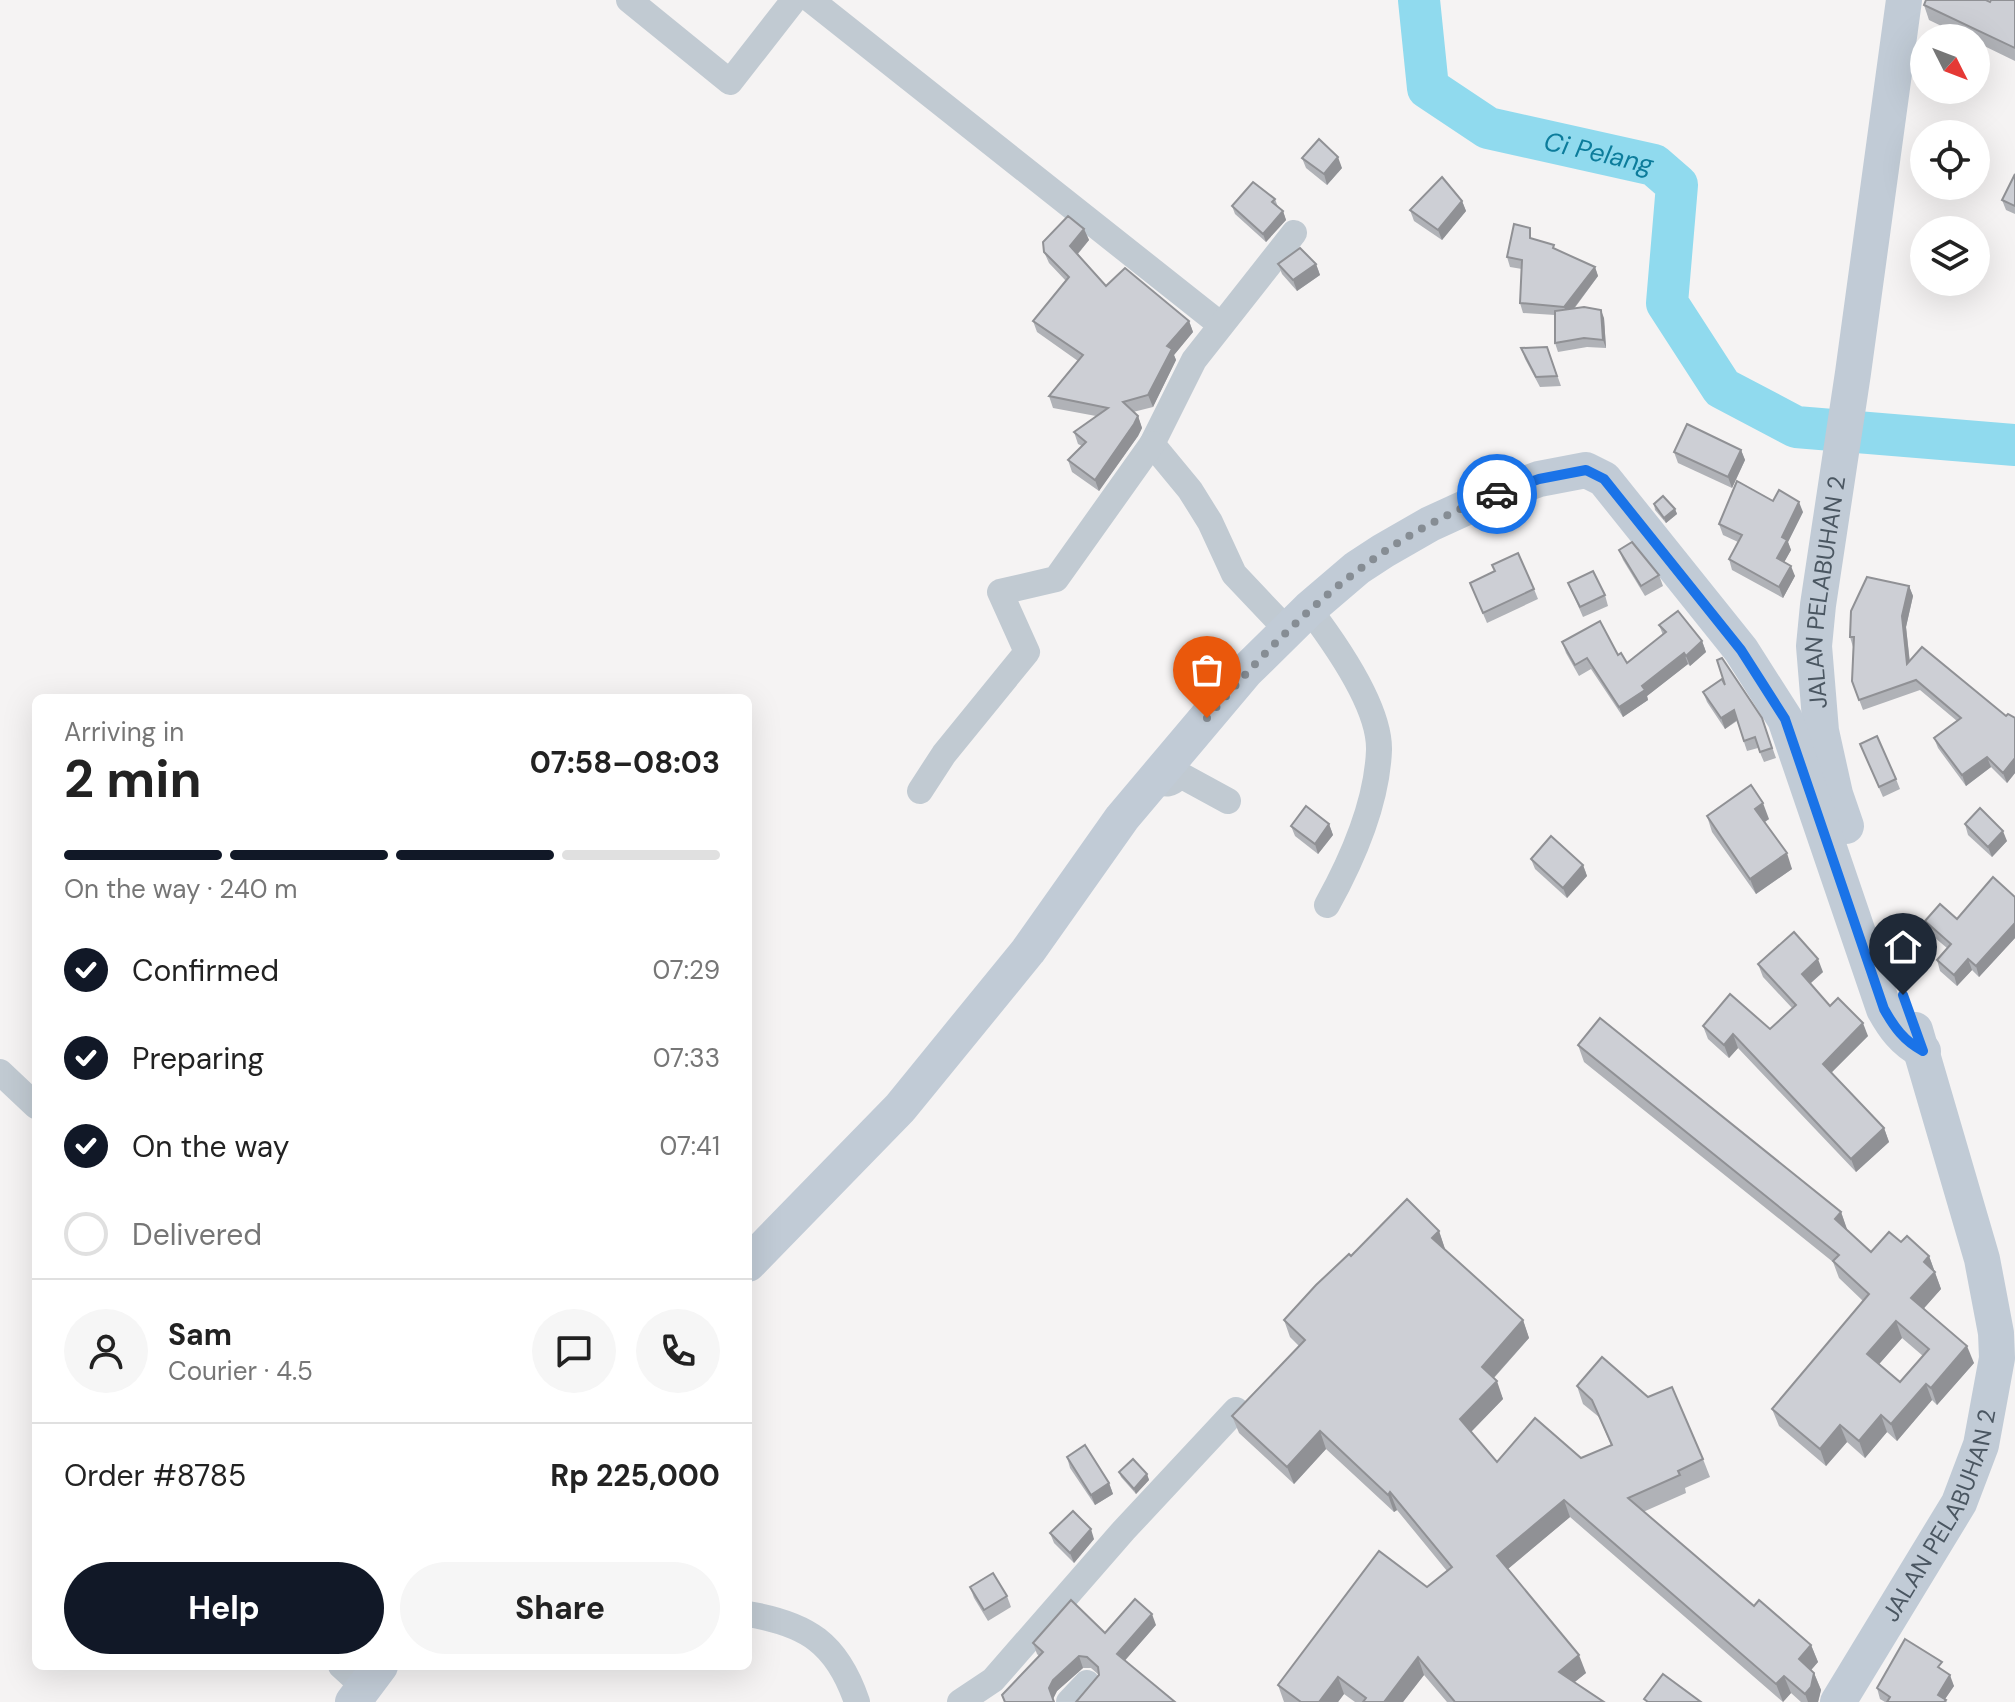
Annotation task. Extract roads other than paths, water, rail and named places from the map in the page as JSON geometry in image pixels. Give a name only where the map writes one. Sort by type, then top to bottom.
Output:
[{"type":"street","points":[[629,0],[730,82],[794,0]]},
{"type":"street","points":[[811,0],[1221,325]]},
{"type":"street","name":"JALAN PELABUHAN 2","points":[[1838,1702],[1959,1503],[1981,1445],[1997,1358],[1996,1333],[1982,1259],[1923,1051],[1840,810],[1821,731],[1814,646],[1904,0]]},
{"type":"street","points":[[920,791],[944,754],[1027,652],[1000,592],[1056,579],[1152,444],[1194,360],[1294,233]]},
{"type":"street","points":[[1152,444],[1197,500],[1234,574],[1298,620],[1330,636],[1373,719],[1379,748],[1372,796],[1344,875],[1327,905]]},
{"type":"street","points":[[752,1260],[900,1108],[1028,951],[1122,818],[1246,671],[1298,620],[1357,568],[1430,524],[1489,497],[1539,479],[1586,470],[1604,479],[1749,661],[1785,719],[1884,1009],[1895,1028],[1911,1045],[1923,1051]]},
{"type":"street","points":[[1154,781],[1167,785],[1180,776],[1184,777],[1228,801]]},
{"type":"street","points":[[0,1072],[32,1102]]},
{"type":"street","points":[[960,1702],[993,1680],[1124,1530],[1236,1410]]},
{"type":"street","points":[[752,1615],[785,1622],[809,1632],[822,1642],[850,1681],[857,1702]]},
{"type":"waterway","name":"Ci Pelang","points":[[1419,0],[1428,88],[1488,128],[1654,165],[1677,185],[1667,303],[1722,388],[1796,427],[2015,445]]}]
